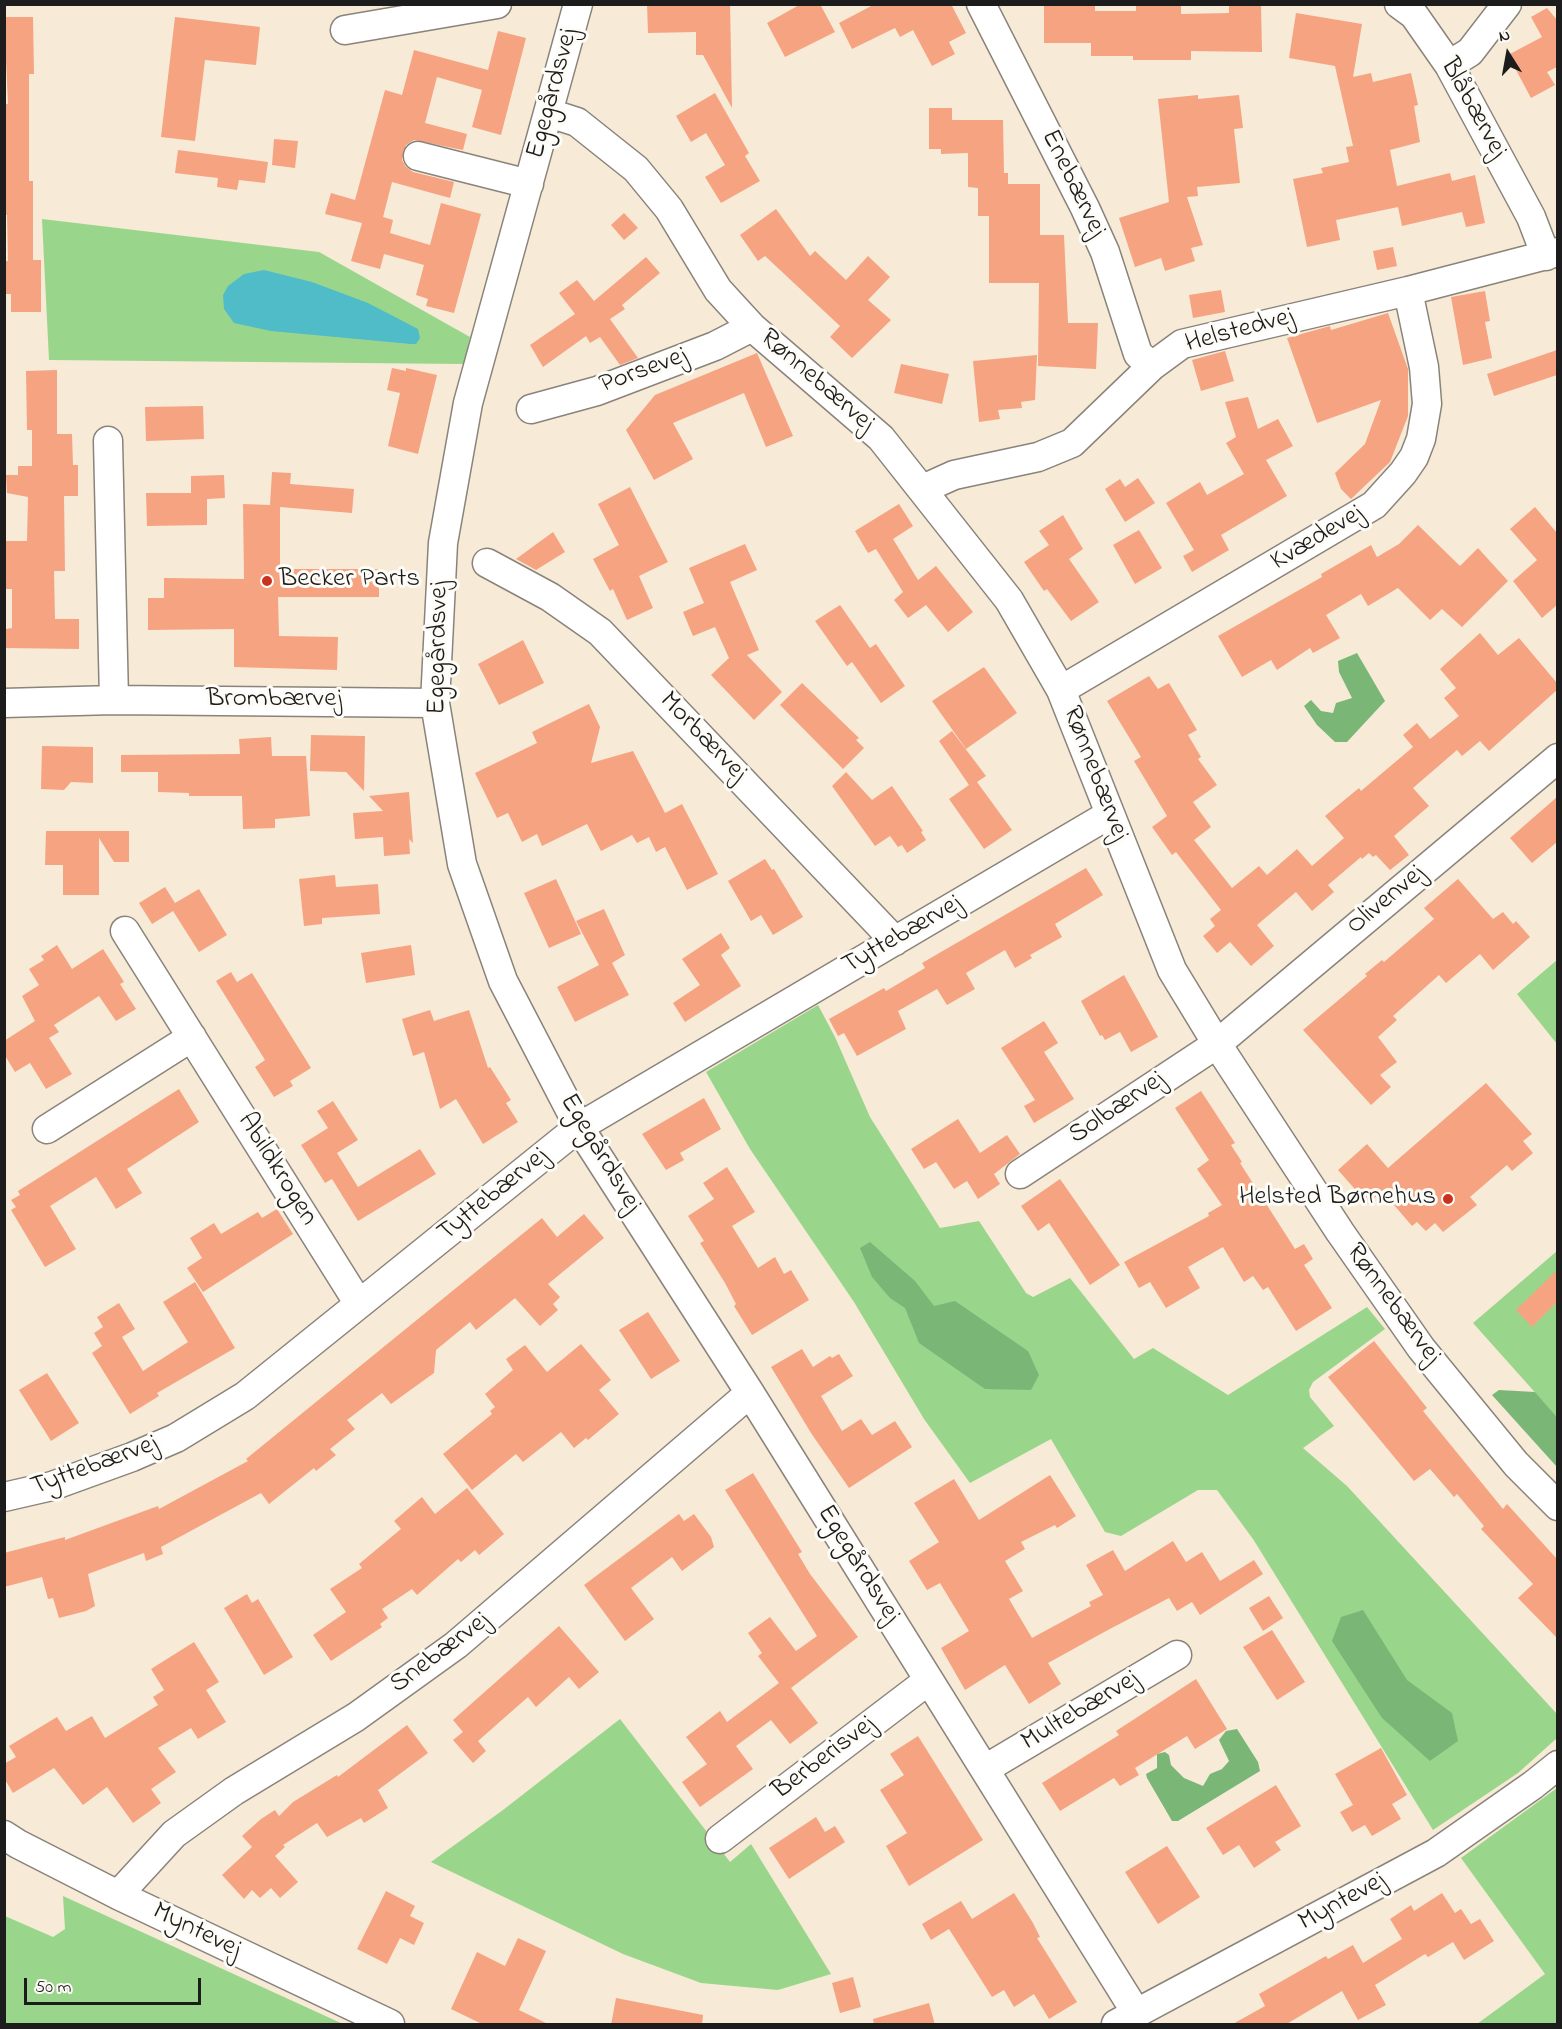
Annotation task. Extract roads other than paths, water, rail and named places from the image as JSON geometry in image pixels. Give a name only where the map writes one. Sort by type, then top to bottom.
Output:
[{"type":"street","points":[[345,30],[497,4]]},
{"type":"street","name":"Egegårdsvej","points":[[578,4],[466,415],[442,543],[435,703],[462,864],[503,981],[579,1127],[750,1393],[985,1769],[1127,2019]]},
{"type":"street","name":"Enebærvej","points":[[981,4],[1086,208],[1105,252],[1138,354],[1152,366]]},
{"type":"street","name":"Blåbærvej","points":[[1399,4],[1414,15],[1449,65],[1552,254]]},
{"type":"street","points":[[1449,65],[1470,52],[1507,4]]},
{"type":"street","name":"Rønnebærvej","points":[[549,113],[577,122],[636,169],[669,209],[718,290],[753,327],[880,438],[924,489],[1009,600],[1061,690],[1172,970],[1216,1044],[1340,1232],[1421,1348],[1516,1464],[1557,1506]]},
{"type":"street","name":"Egegårdsvej","points":[[418,156],[529,184]]},
{"type":"street","name":"Helstedvej","points":[[924,489],[954,475],[1038,457],[1072,443],[1152,366],[1182,344],[1408,291],[1552,254]]},
{"type":"street","name":"Kvædevej","points":[[1061,690],[1374,505],[1403,473],[1421,439],[1427,404],[1424,367],[1408,291]]},
{"type":"street","name":"Porsevej","points":[[531,409],[597,391],[715,346],[753,327]]},
{"type":"street","points":[[108,441],[114,700]]},
{"type":"street","name":"Morbærvej","points":[[487,563],[550,597],[600,632],[895,941]]},
{"type":"street","name":"Brombærvej","points":[[4,703],[114,700],[435,703]]},
{"type":"street","name":"Olivenvej","points":[[1216,1044],[1557,758]]},
{"type":"street","name":"Tyttebærvej","points":[[4,1497],[97,1472],[176,1438],[245,1396],[579,1127],[1110,814]]},
{"type":"street","name":"Abildkrogen","points":[[125,931],[359,1304]]},
{"type":"street","points":[[47,1129],[192,1036]]},
{"type":"street","name":"Solbærvej","points":[[1020,1174],[1216,1044]]},
{"type":"street","name":"Snebærvej","points":[[117,1894],[174,1834],[234,1791],[356,1717],[456,1646],[750,1393]]},
{"type":"street","name":"Multebærvej","points":[[985,1769],[1177,1655]]},
{"type":"street","name":"Berberisvej","points":[[720,1839],[929,1680]]},
{"type":"street","name":"Myntevej","points":[[1127,2019],[1436,1852],[1533,1785],[1557,1765]]},
{"type":"street","name":"Myntevej","points":[[4,1835],[117,1894],[390,2025]]},
{"type":"water","points":[[264,270],[312,282],[368,303],[418,329],[420,338],[416,344],[411,344],[271,331],[234,323],[224,309],[223,295],[228,286],[244,274]]},
{"type":"place","name":"Becker Parts","points":[[267,581]]},
{"type":"place","name":"Helsted Børnehus","points":[[1448,1199]]}]
